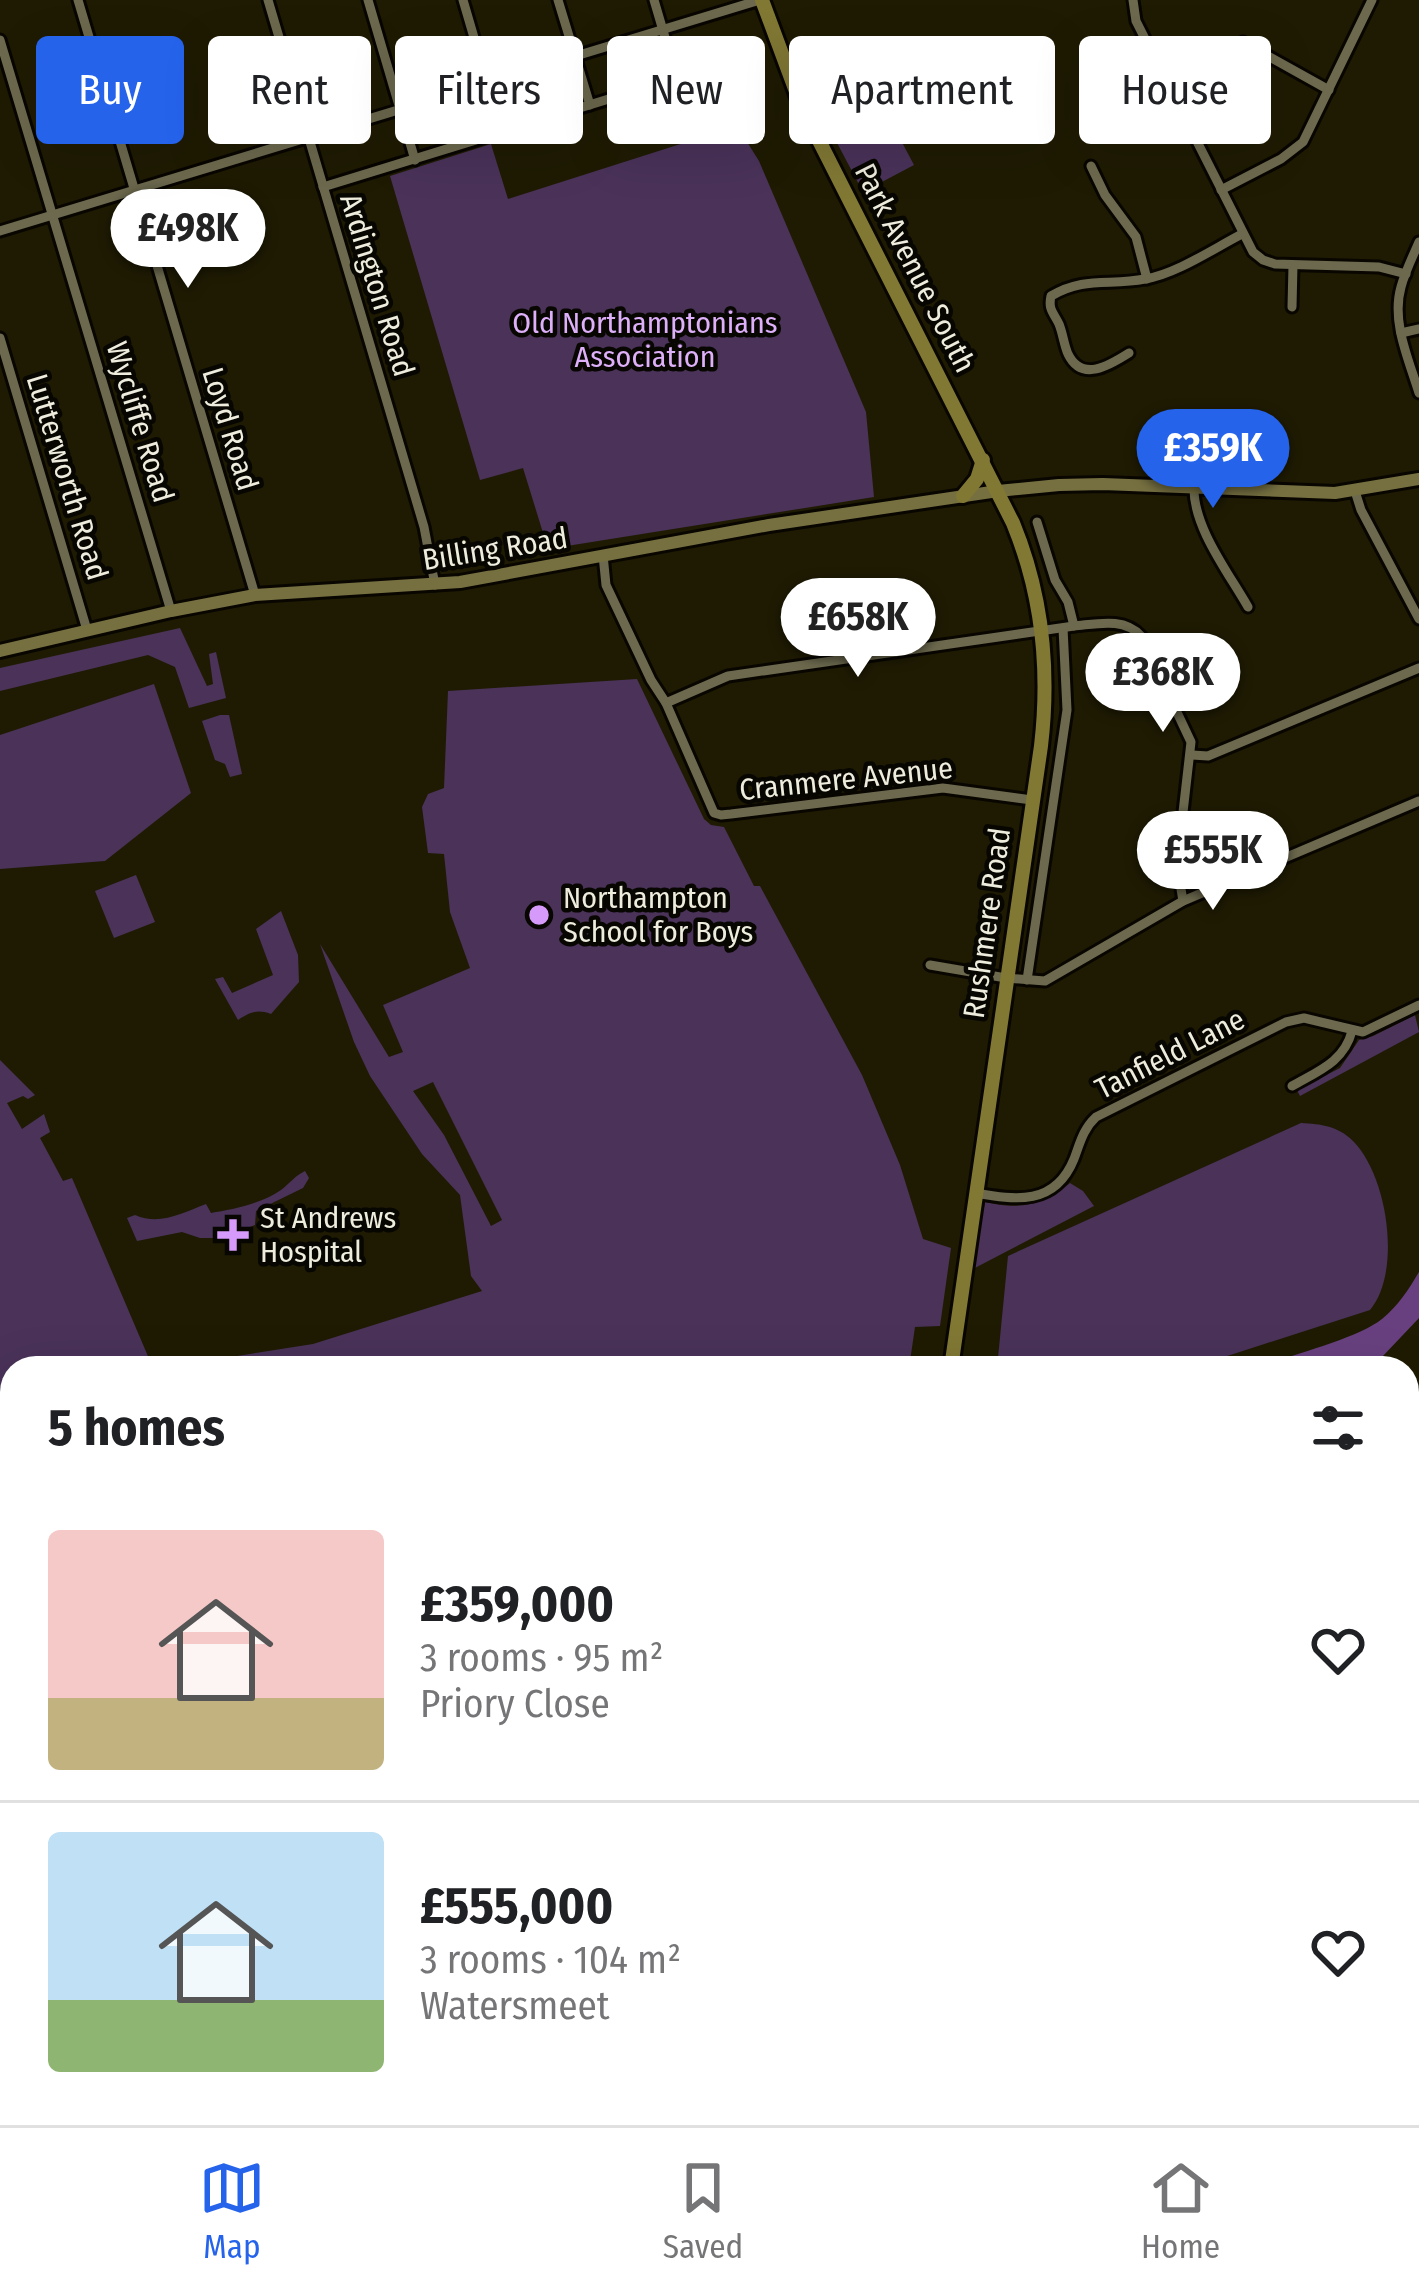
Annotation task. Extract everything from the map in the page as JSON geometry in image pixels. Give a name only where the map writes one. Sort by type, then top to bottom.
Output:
[{"type":"main road","name":"Park Avenue South","points":[[761,0],[801,105],[998,491]]},
{"type":"main road","points":[[963,496],[983,460]]},
{"type":"main road","name":"Rushmere Road","points":[[953,1356],[1045,711],[1046,658],[1028,560],[998,491]]},
{"type":"street","name":"Loyd Road","points":[[78,0],[255,595]]},
{"type":"street","name":"Ardington Road","points":[[268,0],[279,36]]},
{"type":"street","points":[[368,0],[395,91]]},
{"type":"street","points":[[463,0],[474,36]]},
{"type":"street","points":[[558,0],[569,36]]},
{"type":"street","points":[[583,107],[677,78],[653,0]]},
{"type":"street","points":[[583,55],[761,0]]},
{"type":"street","points":[[1132,0],[1136,21],[1253,252],[1263,260],[1292,265],[1379,267],[1406,274]]},
{"type":"street","points":[[1220,190],[1298,147],[1313,125],[1366,2]]},
{"type":"street","name":"Wycliffe Road","points":[[0,40],[171,611]]},
{"type":"street","points":[[1271,58],[1329,90]]},
{"type":"street","points":[[583,83],[590,105]]},
{"type":"street","points":[[0,231],[292,144]]},
{"type":"street","name":"Ardington Road","points":[[310,144],[424,527],[435,584]]},
{"type":"street","points":[[410,144],[415,160]]},
{"type":"street","points":[[323,187],[467,144]]},
{"type":"street","points":[[1091,166],[1136,238],[1147,279]]},
{"type":"street","points":[[1129,353],[1104,368],[1078,366],[1048,302],[1051,296],[1082,283],[1147,279],[1242,234]]},
{"type":"street","points":[[1419,242],[1399,297],[1401,333],[1419,393]]},
{"type":"street","points":[[1292,265],[1292,308]]},
{"type":"street","points":[[1401,333],[1419,328]]},
{"type":"street","name":"Lutterworth Road","points":[[0,338],[87,631]]},
{"type":"street","name":"Billing Road","points":[[0,651],[255,595],[435,584],[769,525],[998,491],[1081,484],[1315,494],[1419,478]]},
{"type":"street","points":[[1194,487],[1199,521],[1248,607]]},
{"type":"street","points":[[1355,491],[1419,619]]},
{"type":"street","name":"Rushmere Road","points":[[1028,980],[1066,710],[1068,627],[1068,602],[1055,580],[1037,522]]},
{"type":"street","points":[[604,555],[606,585],[666,703],[728,676],[1068,627],[1116,624],[1134,628],[1188,735],[1192,755],[1177,865],[1183,901]]},
{"type":"street","points":[[1192,755],[1208,756],[1419,668]]},
{"type":"street","name":"Cranmere Avenue","points":[[666,703],[709,807],[721,815],[943,788],[1032,800]]},
{"type":"street","points":[[930,965],[1045,981],[1183,901],[1419,801]]},
{"type":"street","points":[[1292,1085],[1306,1072],[1342,1055],[1352,1031],[1376,1028],[1419,1005]]},
{"type":"street","name":"Tanfield Lane","points":[[975,1193],[1021,1199],[1052,1188],[1066,1175],[1085,1126],[1096,1117],[1286,1022],[1304,1018],[1352,1031]]},
{"type":"green space","name":"Old Northamptonians Association","points":[[491,144],[508,199],[681,144],[748,144],[866,412],[874,497],[548,549],[523,468],[480,480],[390,176]]},
{"type":"green space","points":[[838,144],[903,144],[914,165],[863,192]]},
{"type":"green space","points":[[180,628],[207,686],[213,684],[209,654],[216,652],[226,698],[189,708],[175,667],[148,655],[0,691],[0,668]]},
{"type":"green space","name":"Northampton School for Boys","points":[[637,679],[704,819],[724,827],[862,1075],[900,1165],[923,1239],[951,1248],[940,1326],[915,1327],[911,1356],[237,1356],[313,1344],[482,1291],[471,1276],[460,1195],[422,1154],[370,1076],[320,944],[389,1057],[403,1052],[383,1005],[470,968],[450,912],[444,854],[428,853],[422,807],[428,794],[444,788],[448,691]],"holes":[[[433,1082],[502,1220],[491,1226],[444,1135],[413,1091]]]},
{"type":"green space","points":[[154,684],[191,793],[105,861],[0,869],[0,735]]},
{"type":"green space","points":[[229,715],[242,774],[230,777],[225,764],[215,760],[202,721]]},
{"type":"green space","points":[[136,875],[155,922],[114,938],[95,891]]},
{"type":"green space","points":[[281,911],[298,955],[299,982],[271,1014],[254,1012],[238,1020],[215,979],[223,977],[232,993],[273,975],[256,929]]},
{"type":"green space","points":[[1415,1015],[1419,1032],[1300,1096],[1297,1090],[1340,1068],[1359,1040]]},
{"type":"green space","points":[[0,1060],[35,1095],[7,1103],[22,1129],[44,1114],[50,1132],[40,1138],[63,1181],[72,1178],[148,1356],[0,1356]]},
{"type":"green space","points":[[1301,1123],[1329,1127],[1353,1141],[1375,1177],[1387,1224],[1386,1272],[1370,1310],[1227,1356],[998,1356],[1008,1256]]},
{"type":"green space","points":[[305,1171],[309,1178],[303,1188],[256,1211],[255,1225],[221,1238],[182,1232],[137,1241],[127,1218],[162,1219],[206,1204],[211,1213],[238,1208],[274,1195]]},
{"type":"green space","points":[[1070,1183],[1094,1206],[971,1270],[985,1202],[1030,1204]]},
{"type":"shaded area","points":[[1419,1272],[1419,1318],[1383,1356],[1290,1356],[1371,1326],[1407,1291]]},
{"type":"place","name":"Northampton School for Boys","points":[[539,915]]},
{"type":"place","name":"St Andrews Hospital","points":[[233,1235]]}]
